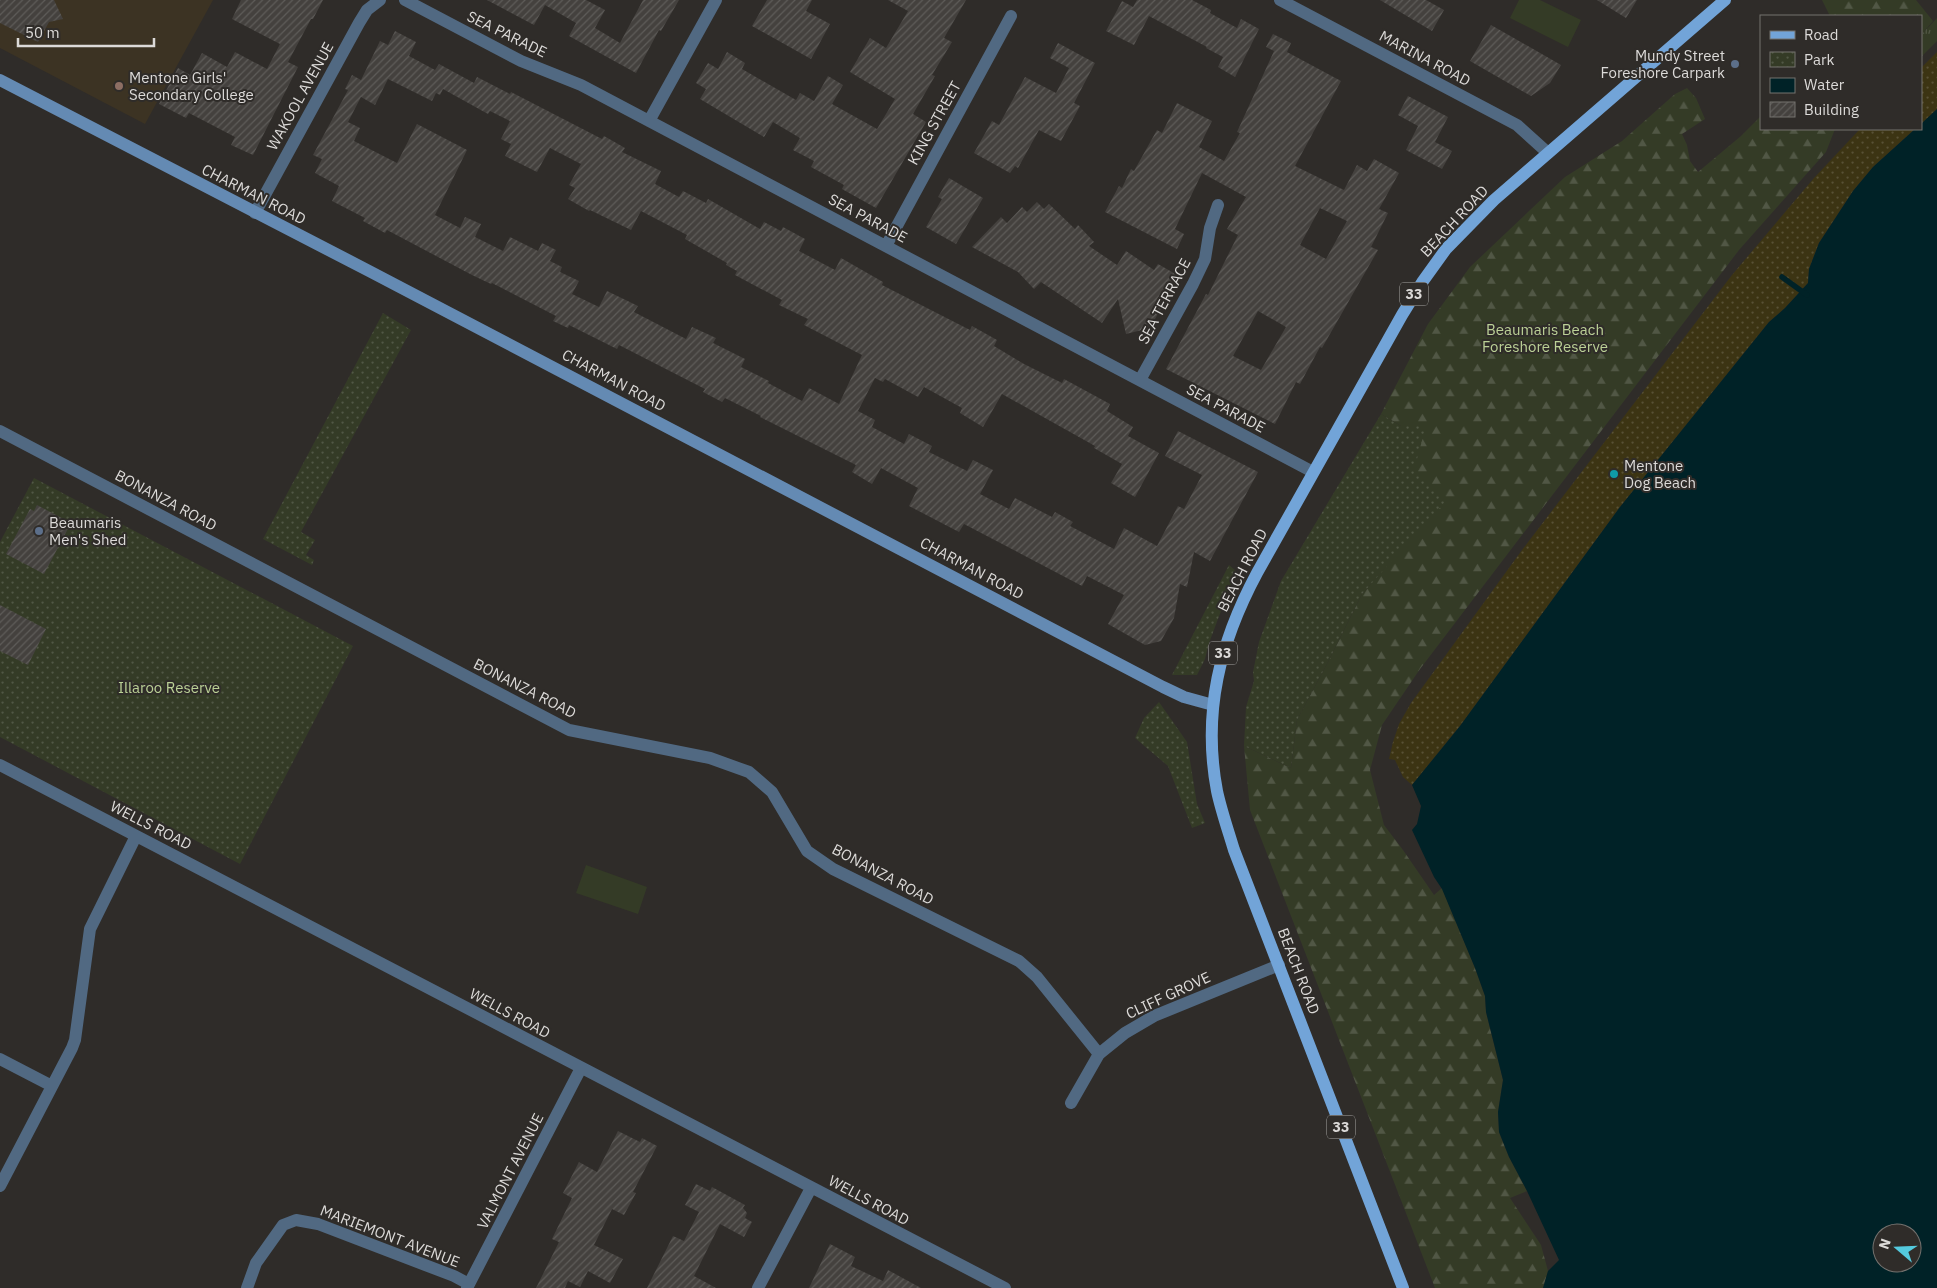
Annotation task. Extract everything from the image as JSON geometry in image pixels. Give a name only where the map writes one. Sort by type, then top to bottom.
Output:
[{"type":"main road","name":"BEACH ROAD","points":[[1403,1288],[1280,965],[1234,850],[1219,797],[1212,744],[1213,705],[1223,650],[1238,610],[1313,472],[1398,322],[1437,262],[1457,237],[1494,200],[1725,0]]},
{"type":"main road","name":"CHARMAN ROAD","points":[[0,80],[379,276],[1163,688],[1180,696],[1213,705]]},
{"type":"street","name":"WAKOOL AVENUE","points":[[255,213],[358,23],[366,10],[380,0]]},
{"type":"street","name":"SEA PARADE","points":[[405,0],[521,61],[566,78],[649,121],[1313,472]]},
{"type":"street","points":[[649,121],[716,0]]},
{"type":"street","name":"MARINA ROAD","points":[[1280,0],[1517,125],[1548,153]]},
{"type":"street","name":"KING STREET","points":[[886,246],[1011,16]]},
{"type":"street","name":"SEA TERRACE","points":[[1140,380],[1205,259],[1210,228],[1218,205]]},
{"type":"street","name":"BONANZA ROAD","points":[[0,431],[569,730],[710,758],[749,772],[772,792],[807,850],[833,869],[1019,961],[1037,977],[1099,1054]]},
{"type":"street","name":"WELLS ROAD","points":[[0,765],[1005,1288]]},
{"type":"street","points":[[0,1186],[75,1040],[90,929],[136,836]]},
{"type":"street","name":"CLIFF GROVE","points":[[1071,1103],[1099,1054],[1125,1033],[1154,1016],[1280,965]]},
{"type":"street","points":[[0,1059],[52,1086]]},
{"type":"street","name":"VALMONT AVENUE","points":[[468,1286],[581,1068]]},
{"type":"street","points":[[758,1288],[811,1188]]},
{"type":"street","name":"MARIEMONT AVENUE","points":[[247,1288],[256,1264],[272,1241],[283,1226],[296,1220],[318,1224],[454,1276],[468,1286]]},
{"type":"shaded area","name":"Mentone Girls' Secondary College","points":[[0,0],[213,0],[145,124],[0,48]]},
{"type":"green space","points":[[1519,0],[1540,0],[1581,20],[1568,47],[1510,18]]},
{"type":"green space","points":[[1822,0],[1916,0],[1933,21],[1922,34],[1922,15],[1830,15]]},
{"type":"green space","points":[[1937,18],[1937,41],[1922,56],[1922,34]]},
{"type":"green space","name":"Beaumaris Beach Foreshore Reserve","points":[[1687,88],[1696,98],[1705,119],[1682,134],[1687,145],[1690,161],[1698,172],[1741,136],[1760,117],[1760,130],[1835,130],[1826,152],[1739,250],[1420,669],[1382,725],[1370,770],[1384,825],[1434,895],[1442,888],[1485,996],[1486,1012],[1503,1080],[1498,1112],[1499,1132],[1509,1157],[1527,1191],[1510,1198],[1541,1245],[1548,1271],[1543,1288],[1435,1288],[1250,810],[1244,746],[1291,768],[1297,720],[1362,594],[1398,553],[1414,470],[1401,426],[1381,414],[1428,324],[1470,267],[1565,177],[1622,141],[1675,94]]},
{"type":"green space","points":[[383,313],[411,330],[301,532],[315,540],[306,555],[314,560],[312,565],[263,539]]},
{"type":"green space","points":[[1381,414],[1401,426],[1426,426],[1414,470],[1445,502],[1362,594],[1297,720],[1291,768],[1244,746],[1246,707],[1254,681],[1253,672],[1259,642],[1281,581]]},
{"type":"green space","name":"Illaroo Reserve","points":[[34,478],[353,646],[240,864],[0,737],[0,542]]},
{"type":"green space","points":[[1229,565],[1236,571],[1209,643],[1205,659],[1197,675],[1172,675]]},
{"type":"green space","points":[[1159,702],[1187,742],[1197,804],[1205,823],[1192,828],[1168,766],[1135,738],[1144,718]]},
{"type":"green space","points":[[586,865],[647,887],[638,914],[576,893]]},
{"type":"sand","points":[[1937,52],[1937,109],[1922,123],[1922,67]]},
{"type":"sand","name":"Mentone Dog Beach","points":[[1859,130],[1914,130],[1873,167],[1853,191],[1819,243],[1809,269],[1808,283],[1769,322],[1620,507],[1460,726],[1412,785],[1403,777],[1395,760],[1389,759],[1399,724],[1411,703],[1522,550],[1732,275],[1814,178]]},
{"type":"water","points":[[1937,109],[1937,1288],[1543,1288],[1548,1271],[1559,1260],[1509,1157],[1499,1132],[1498,1112],[1503,1080],[1486,1012],[1485,996],[1442,889],[1434,877],[1412,830],[1417,824],[1421,806],[1412,785],[1460,726],[1620,507],[1769,322],[1808,283],[1809,269],[1819,243],[1853,191],[1873,167],[1914,130],[1922,130],[1922,123]]},
{"type":"building","points":[[0,0],[54,0],[63,19],[49,22],[38,42],[0,23]]},
{"type":"building","points":[[241,0],[323,0],[288,62],[298,67],[253,155],[231,145],[235,137],[189,113],[186,118],[159,104],[178,68],[190,75],[202,53],[227,67],[235,52],[267,69],[280,44],[232,19]]},
{"type":"building","points":[[487,0],[586,0],[605,10],[595,28],[620,43],[643,0],[679,0],[661,31],[659,30],[636,73],[569,36],[576,23],[545,5],[534,25]]},
{"type":"building","points":[[767,0],[812,0],[806,11],[830,24],[811,59],[752,26]]},
{"type":"building","points":[[888,0],[966,0],[944,38],[952,42],[932,75],[935,76],[913,114],[926,122],[876,208],[842,189],[844,185],[811,167],[814,161],[793,150],[800,138],[773,122],[764,137],[700,99],[706,89],[696,83],[708,63],[718,69],[727,52],[745,63],[742,69],[796,100],[800,93],[814,101],[828,76],[843,85],[832,104],[877,129],[895,99],[850,72],[870,38],[886,48],[908,11]]},
{"type":"building","points":[[1137,0],[1192,0],[1211,10],[1210,13],[1237,28],[1241,19],[1259,29],[1235,77],[1218,67],[1223,57],[1149,16],[1134,45],[1106,31],[1122,1],[1133,7]]},
{"type":"building","points":[[1380,0],[1426,0],[1444,10],[1432,31]]},
{"type":"building","points":[[1597,0],[1637,0],[1626,18]]},
{"type":"building","points":[[1491,25],[1561,65],[1550,83],[1531,96],[1470,61]]},
{"type":"building","points":[[395,31],[416,42],[409,56],[435,70],[439,64],[474,83],[477,77],[510,94],[511,92],[602,139],[604,136],[625,148],[622,152],[661,171],[655,184],[679,197],[683,191],[706,203],[708,199],[760,229],[764,222],[781,231],[783,227],[805,239],[799,251],[835,270],[841,258],[883,282],[882,285],[970,330],[972,326],[997,340],[994,346],[1024,364],[1062,383],[1064,379],[1110,404],[1107,411],[1133,427],[1128,436],[1159,453],[1135,497],[1111,483],[1122,464],[1094,448],[1095,446],[1002,394],[983,427],[960,413],[962,408],[924,387],[918,397],[885,379],[883,382],[875,378],[858,411],[875,420],[872,427],[904,444],[909,434],[932,446],[929,452],[967,471],[973,460],[993,470],[980,494],[1009,509],[1015,498],[1052,517],[1055,512],[1073,522],[1070,526],[1114,549],[1124,528],[1157,546],[1178,506],[1184,509],[1202,475],[1165,456],[1178,431],[1258,472],[1210,561],[1194,552],[1187,587],[1180,584],[1174,618],[1161,641],[1145,645],[1108,624],[1124,595],[1087,576],[1082,586],[964,524],[959,532],[909,506],[918,488],[881,468],[872,484],[852,472],[856,465],[725,398],[722,402],[703,392],[705,389],[619,345],[617,349],[569,325],[568,328],[553,321],[556,316],[492,283],[472,275],[387,230],[385,233],[363,221],[365,218],[332,201],[339,186],[315,173],[322,159],[313,155],[348,90],[345,89],[352,75],[361,80],[380,41],[388,45]],"holes":[[[388,79],[432,101],[436,93],[440,95],[443,89],[488,114],[490,111],[510,121],[501,139],[511,144],[505,156],[537,172],[550,148],[581,164],[569,185],[575,188],[568,199],[631,230],[641,211],[687,235],[685,239],[727,263],[726,265],[737,271],[735,275],[782,300],[779,305],[808,319],[804,325],[862,355],[839,404],[809,388],[802,401],[741,367],[745,359],[713,343],[716,338],[692,327],[686,339],[634,312],[638,306],[607,291],[599,307],[572,294],[579,281],[560,272],[562,267],[550,261],[556,250],[542,243],[538,251],[510,237],[503,251],[475,237],[481,224],[465,217],[460,228],[435,215],[467,150],[417,124],[397,163],[354,141],[360,128],[348,122],[361,97],[375,105]]]},
{"type":"building","points":[[1273,34],[1291,43],[1287,52],[1341,81],[1295,166],[1344,190],[1357,165],[1367,171],[1374,159],[1399,173],[1379,209],[1388,213],[1371,247],[1378,250],[1300,384],[1296,382],[1275,424],[1166,369],[1206,294],[1208,295],[1238,235],[1227,229],[1246,197],[1202,173],[1175,229],[1184,234],[1177,249],[1105,212],[1119,186],[1122,188],[1131,169],[1134,171],[1157,130],[1162,133],[1177,103],[1212,121],[1199,147],[1224,161],[1240,133],[1237,132],[1274,51],[1266,47]],"holes":[[[1320,208],[1347,221],[1326,259],[1300,245]],[[1258,311],[1286,327],[1261,370],[1233,356]]]},
{"type":"building","points":[[1058,43],[1095,63],[1074,103],[1080,106],[1061,141],[1039,130],[1018,168],[1015,166],[1010,173],[974,153],[992,121],[999,125],[1025,77],[1056,93],[1069,68],[1050,58]]},
{"type":"building","points":[[1408,96],[1448,117],[1435,142],[1452,151],[1442,169],[1406,150],[1418,126],[1398,115]]},
{"type":"building","points":[[949,178],[983,198],[956,244],[926,227],[942,199],[938,197]]},
{"type":"building","points":[[1037,202],[1044,209],[1049,204],[1075,229],[1078,225],[1094,242],[1089,246],[1117,265],[1126,251],[1154,270],[1158,264],[1179,276],[1150,328],[1126,334],[1118,299],[1102,323],[1041,282],[1034,289],[1018,272],[972,247],[1001,217],[1007,223],[1022,207],[1027,212]]},
{"type":"building","points":[[37,505],[71,523],[44,574],[6,554],[30,509],[34,511]]},
{"type":"building","points":[[0,605],[46,629],[28,665],[0,651]]},
{"type":"building","points":[[618,1131],[640,1142],[642,1138],[657,1146],[633,1192],[636,1193],[624,1215],[612,1209],[594,1245],[623,1259],[610,1283],[588,1271],[580,1287],[568,1281],[565,1288],[536,1288],[559,1242],[552,1239],[572,1198],[563,1193],[579,1162],[597,1172]]},
{"type":"building","points":[[696,1184],[710,1191],[712,1187],[745,1205],[743,1208],[747,1213],[745,1218],[752,1222],[744,1237],[720,1224],[694,1276],[716,1288],[647,1288],[673,1236],[684,1241],[699,1212],[685,1205]]},
{"type":"building","points":[[830,1244],[855,1257],[851,1266],[883,1281],[888,1270],[921,1288],[809,1288]]},
{"type":"waterway","points":[[1782,277],[1807,295]]},
{"type":"place","name":"Mundy Street Foreshore Carpark","points":[[1735,64]]},
{"type":"place","name":"Mentone Girls' Secondary College","points":[[119,86]]},
{"type":"place","name":"Mentone Dog Beach","points":[[1614,474]]},
{"type":"place","name":"Beaumaris Men's Shed","points":[[39,531]]}]
